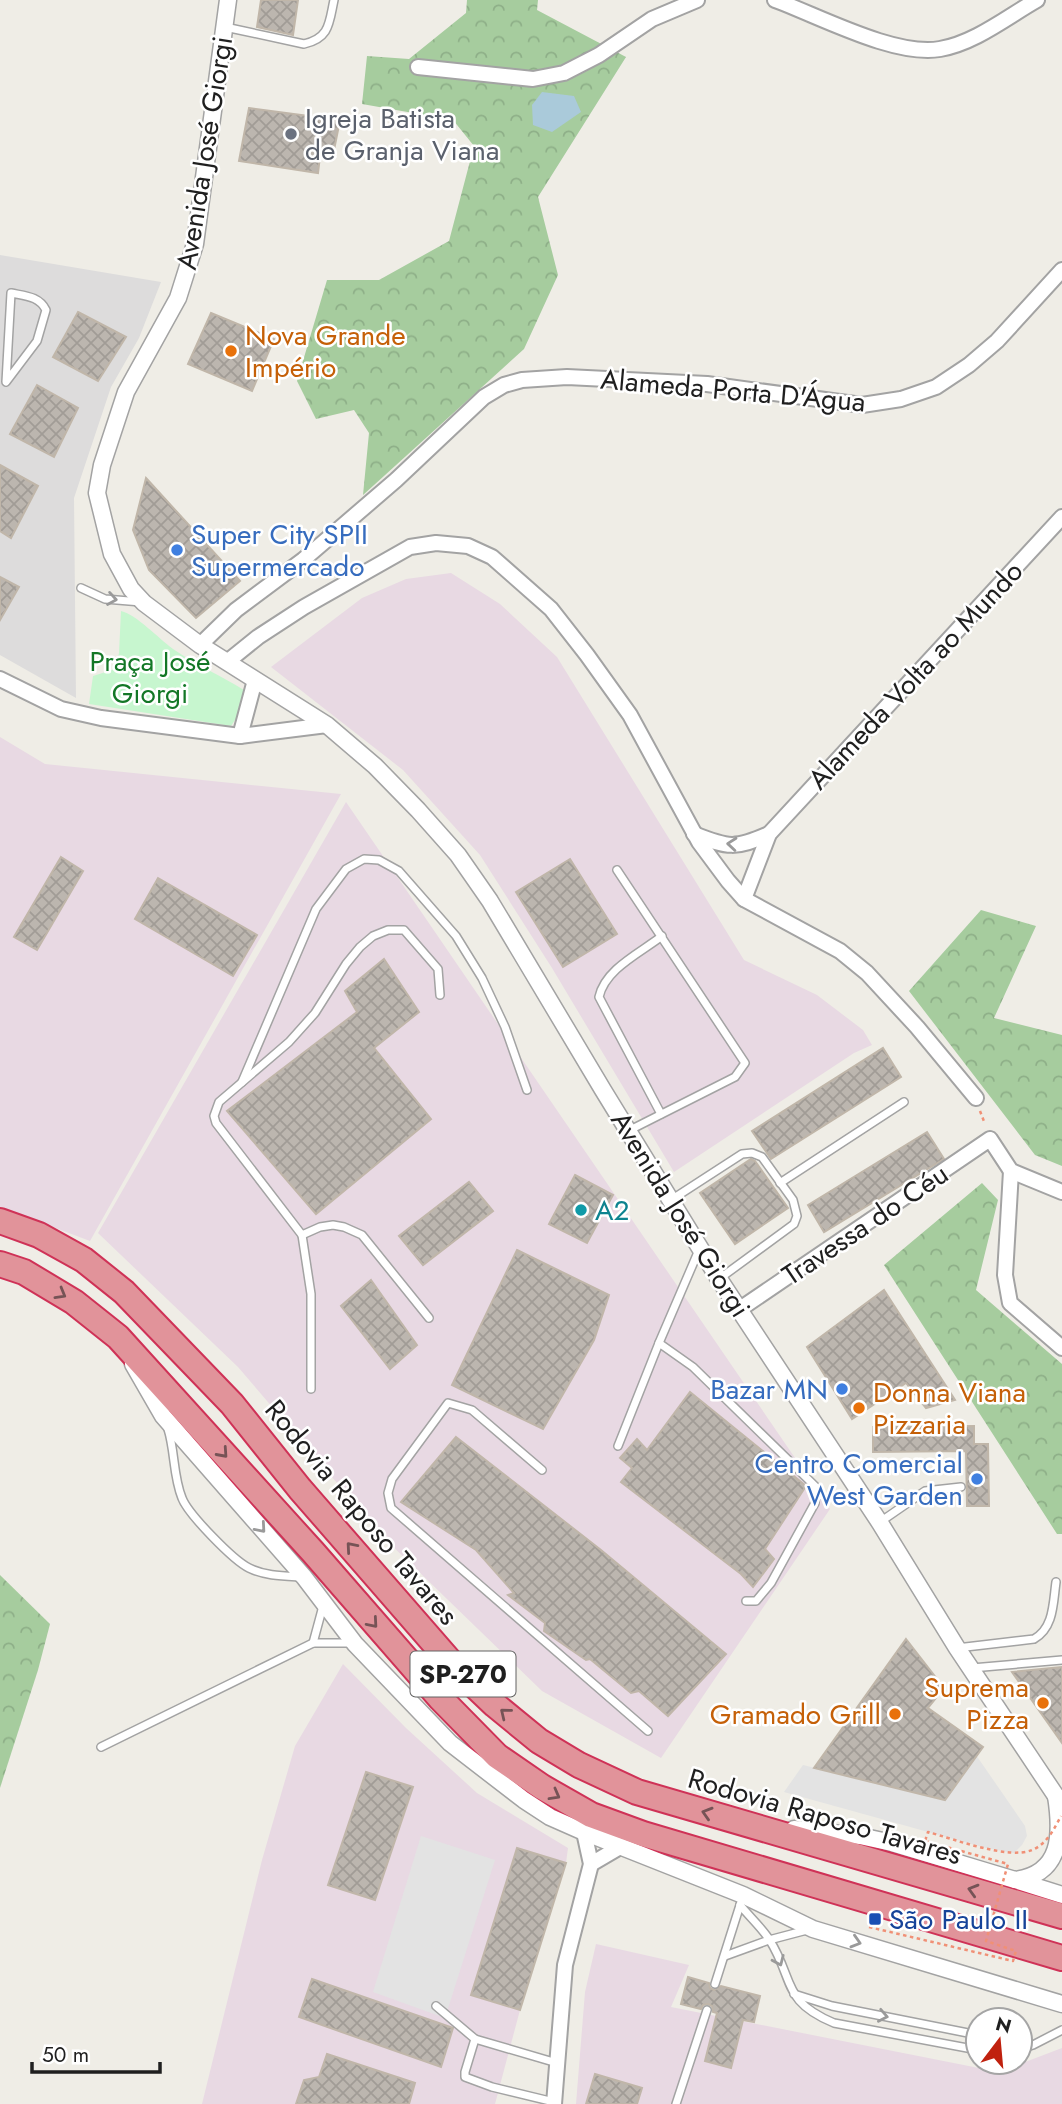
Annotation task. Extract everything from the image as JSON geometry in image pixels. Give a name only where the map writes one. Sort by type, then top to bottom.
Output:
[{"type":"highway","name":"Rodovia Raposo Tavares","points":[[0,1221],[39,1235],[84,1260],[124,1292],[232,1404],[300,1489],[454,1666],[539,1741],[579,1765],[637,1792],[1062,1916]]},
{"type":"highway","name":"SP-270","points":[[0,1264],[24,1272],[74,1301],[118,1338],[313,1552],[467,1728],[497,1756],[542,1787],[591,1815],[643,1834],[1062,1958]]},
{"type":"street","name":"Avenida José Giorgi","points":[[228,0],[195,244],[188,272],[160,333],[126,392],[102,465],[97,492],[112,554],[131,589],[144,603],[200,645],[327,724],[375,766],[458,855],[490,901],[719,1279],[880,1523],[957,1648],[1059,1800],[1060,1840],[1050,1863],[1027,1878],[1015,1880]]},
{"type":"street","points":[[418,67],[533,79],[565,73],[598,55],[652,19],[697,0]]},
{"type":"street","points":[[775,0],[850,30],[907,48],[940,49],[967,40],[1037,0]]},
{"type":"street","name":"Alameda Porta D'Água","points":[[200,645],[236,610],[303,560],[385,489],[484,397],[504,385],[523,380],[566,377],[707,384],[862,405],[901,399],[936,387],[969,365],[996,341],[1062,270]]},
{"type":"street","name":"Alameda Volta ao Mundo","points":[[744,899],[769,834],[1062,517]]},
{"type":"street","points":[[227,662],[258,637],[304,607],[410,547],[436,543],[468,546],[492,557],[551,608],[630,715],[694,834],[710,859],[744,899],[840,951],[867,973],[917,1027],[976,1098]]},
{"type":"street","points":[[0,679],[61,709],[101,718],[240,736],[327,724]]},
{"type":"street","points":[[240,736],[255,680]]},
{"type":"street","name":"Alameda Volta ao Mundo","points":[[694,834],[713,841],[742,845],[769,834]]},
{"type":"street","points":[[990,1139],[1011,1171],[1062,1192]]},
{"type":"street","name":"Travessa do Céu","points":[[740,1309],[990,1139]]},
{"type":"street","points":[[1011,1171],[1005,1275],[1010,1303],[1062,1348]]},
{"type":"street","points":[[118,1338],[163,1416],[304,1577],[355,1644],[441,1733],[475,1764],[550,1817],[813,1928],[1062,2004]]},
{"type":"street","points":[[739,1822],[860,1836],[1062,1895]]},
{"type":"street","points":[[554,2103],[565,1965],[591,1864],[584,1832]]},
{"type":"street","points":[[591,1864],[620,1847]]},
{"type":"lane","points":[[224,27],[304,44],[316,41],[324,33],[329,24],[334,0]]},
{"type":"lane","points":[[11,293],[34,298],[42,302],[46,310],[37,341],[6,382],[10,318],[11,293]]},
{"type":"lane","points":[[81,588],[105,599],[144,603]]},
{"type":"lane","points":[[240,1086],[316,909],[332,884],[346,869],[364,859],[379,860],[398,872],[456,936],[482,978],[505,1027],[527,1090]]},
{"type":"lane","points":[[617,870],[746,1063],[736,1077],[628,1131]]},
{"type":"lane","points":[[311,1389],[311,1294],[302,1235],[216,1123],[215,1110],[219,1102],[289,1042],[314,1013],[346,964],[373,936],[388,930],[404,930],[439,969],[440,995]]},
{"type":"lane","points":[[661,1114],[599,997],[601,986],[609,976],[662,936]]},
{"type":"lane","points":[[780,1182],[904,1102]]},
{"type":"lane","points":[[670,1200],[742,1154],[752,1153],[762,1157],[780,1182],[796,1209],[794,1224],[719,1279]]},
{"type":"lane","points":[[302,1235],[320,1227],[334,1225],[362,1235],[429,1318]]},
{"type":"lane","points":[[618,1446],[700,1247]]},
{"type":"lane","points":[[659,1343],[693,1367],[816,1487],[815,1503],[771,1583],[756,1601],[747,1601]]},
{"type":"lane","points":[[542,1470],[472,1410],[448,1403],[397,1470],[388,1493],[391,1508],[648,1731]]},
{"type":"lane","points":[[163,1416],[172,1441],[181,1496],[187,1509],[237,1560],[249,1568],[266,1574],[304,1577]]},
{"type":"lane","points":[[880,1523],[925,1491],[961,1487]]},
{"type":"lane","points":[[957,1648],[1034,1639],[1042,1635],[1050,1621],[1056,1582]]},
{"type":"lane","points":[[313,1643],[324,1603]]},
{"type":"lane","points":[[101,1747],[313,1643],[355,1644]]},
{"type":"lane","points":[[971,1668],[1062,1660]]},
{"type":"lane","points":[[742,1900],[769,1940],[800,2004],[816,2016],[834,2023],[964,2047]]},
{"type":"lane","points":[[715,1984],[742,1900]]},
{"type":"lane","points":[[724,1956],[813,1928]]},
{"type":"lane","points":[[793,1993],[832,2006],[964,2032]]},
{"type":"lane","points":[[436,2006],[475,2039],[557,2063]]},
{"type":"lane","points":[[676,2104],[707,2010]]},
{"type":"lane","points":[[1034,2045],[1062,2031]]},
{"type":"lane","points":[[475,2039],[465,2077],[554,2103]]},
{"type":"path","points":[[976,1098],[990,1139]]},
{"type":"path","points":[[869,1927],[1013,1961],[1016,1951],[986,1941],[1009,1864],[925,1841],[928,1832],[1014,1853],[1032,1850],[1053,1832],[1061,1816]]},
{"type":"shaded area","points":[[0,255],[161,282],[139,338],[111,387],[74,498],[76,698],[0,655]]},
{"type":"shaded area","points":[[451,573],[500,604],[557,657],[744,960],[817,995],[863,1030],[872,1045],[854,1053],[674,1172],[552,968],[480,855],[403,770],[271,667],[362,598],[406,579]]},
{"type":"shaded area","points":[[0,737],[45,764],[341,794],[90,1241],[0,1207]]},
{"type":"shaded area","points":[[346,802],[830,1509],[661,1758],[542,1691],[384,1538],[238,1367],[98,1233]]},
{"type":"shaded area","points":[[343,1664],[406,1728],[477,1793],[568,1848],[566,1863],[520,2010],[495,2104],[202,2104],[262,1860],[295,1746]]},
{"type":"shaded area","points":[[976,1755],[1025,1826],[1027,1836],[1014,1853],[986,1848],[784,1792],[803,1765],[945,1800]]},
{"type":"shaded area","points":[[421,1836],[495,1860],[445,2018],[373,1992]]},
{"type":"shaded area","points":[[596,1944],[689,1965],[671,2007],[964,2065],[964,2076],[1034,2076],[1034,2059],[1062,2048],[1062,2104],[576,2104],[585,1992]]},
{"type":"green space","points":[[467,0],[538,0],[537,10],[626,57],[538,197],[558,275],[524,349],[363,495],[369,433],[354,410],[316,419],[297,381],[327,280],[379,280],[449,241],[474,146],[453,120],[362,104],[367,56],[409,59],[466,13]]},
{"type":"green space","name":"Praça José Giorgi","points":[[121,611],[141,622],[181,654],[244,690],[248,700],[231,726],[89,704],[93,676],[115,669],[119,653]]},
{"type":"green space","points":[[981,910],[1036,926],[994,1018],[1062,1035],[1062,1166],[1035,1155],[909,991]]},
{"type":"green space","points":[[982,1183],[998,1200],[976,1290],[1062,1364],[1062,1534],[1057,1534],[884,1265]]},
{"type":"green space","points":[[0,1575],[50,1624],[0,1788]]},
{"type":"water","points":[[542,92],[574,96],[581,112],[552,132],[533,125],[532,105]]},
{"type":"building","points":[[261,0],[298,0],[293,35],[257,27]]},
{"type":"building","name":"Igreja Batista de Granja Viana","points":[[249,108],[340,120],[334,150],[321,148],[318,173],[239,161]]},
{"type":"building","points":[[78,312],[126,337],[98,381],[53,357]]},
{"type":"building","name":"Nova Grande Império","points":[[211,313],[274,339],[252,391],[188,364]]},
{"type":"building","points":[[37,385],[78,408],[54,457],[10,434]]},
{"type":"building","points":[[0,465],[38,486],[11,538],[0,531]]},
{"type":"building","name":"Super City SPII Supermercado","points":[[146,478],[240,581],[196,618],[149,570],[133,530]]},
{"type":"building","points":[[0,577],[19,587],[0,620]]},
{"type":"building","points":[[61,857],[83,871],[37,950],[14,937]]},
{"type":"building","points":[[570,859],[617,934],[563,967],[516,892]]},
{"type":"building","points":[[158,878],[257,935],[233,976],[135,919]]},
{"type":"building","points":[[384,959],[419,1012],[374,1048],[431,1119],[316,1214],[227,1111],[357,1012],[345,991]]},
{"type":"building","points":[[883,1048],[901,1077],[771,1159],[752,1131]]},
{"type":"building","points":[[927,1132],[944,1159],[824,1232],[808,1205]]},
{"type":"building","points":[[751,1159],[788,1208],[735,1244],[700,1193]]},
{"type":"building","name":"A2","points":[[575,1175],[613,1195],[587,1243],[549,1224]]},
{"type":"building","points":[[469,1182],[493,1211],[423,1265],[399,1236]]},
{"type":"building","points":[[517,1250],[609,1295],[594,1340],[543,1429],[452,1385]]},
{"type":"building","points":[[371,1280],[417,1345],[390,1369],[341,1306]]},
{"type":"building","points":[[884,1290],[955,1400],[926,1408],[906,1383],[852,1419],[807,1347]]},
{"type":"building","points":[[690,1392],[806,1486],[765,1549],[774,1559],[753,1587],[741,1574],[621,1482],[632,1468],[620,1458],[637,1439],[647,1450]]},
{"type":"building","name":"Centro Comercial West Garden","points":[[974,1426],[974,1444],[988,1444],[989,1506],[967,1506],[966,1451],[873,1452],[873,1427]]},
{"type":"building","points":[[456,1437],[601,1550],[726,1654],[668,1716],[639,1691],[631,1693],[590,1659],[586,1660],[544,1631],[545,1623],[508,1595],[514,1593],[476,1550],[401,1502]]},
{"type":"building","name":"Gramado Grill","points":[[906,1639],[944,1688],[928,1708],[983,1747],[945,1800],[814,1768]]},
{"type":"building","points":[[1062,1667],[1062,1743],[1012,1672]]},
{"type":"building","points":[[366,1772],[413,1787],[375,1900],[328,1885]]},
{"type":"building","points":[[517,1848],[566,1863],[520,2010],[471,1995]]},
{"type":"building","points":[[688,1977],[709,1983],[714,1990],[721,1986],[760,1996],[754,2022],[743,2020],[731,2068],[705,2061],[717,2013],[713,2012],[712,2006],[708,2004],[701,2009],[681,2004]]},
{"type":"building","points":[[312,1979],[453,2028],[441,2067],[299,2017]]},
{"type":"building","points":[[327,2054],[415,2083],[409,2104],[296,2104],[304,2080],[319,2077]]},
{"type":"building","points":[[595,2074],[642,2088],[637,2104],[586,2104]]},
{"type":"place","name":"Igreja Batista de Granja Viana","points":[[291,134]]},
{"type":"place","name":"Nova Grande Império","points":[[231,351]]},
{"type":"place","name":"Super City SPII Supermercado","points":[[177,550]]},
{"type":"place","name":"A2","points":[[581,1210]]},
{"type":"place","name":"Bazar MN","points":[[842,1389]]},
{"type":"place","name":"Donna Viana Pizzaria","points":[[859,1408]]},
{"type":"place","name":"Centro Comercial West Garden","points":[[977,1479]]},
{"type":"place","name":"Suprema Pizza","points":[[1043,1703]]},
{"type":"place","name":"Gramado Grill","points":[[895,1714]]},
{"type":"place","name":"São Paulo II","points":[[875,1919]]}]
